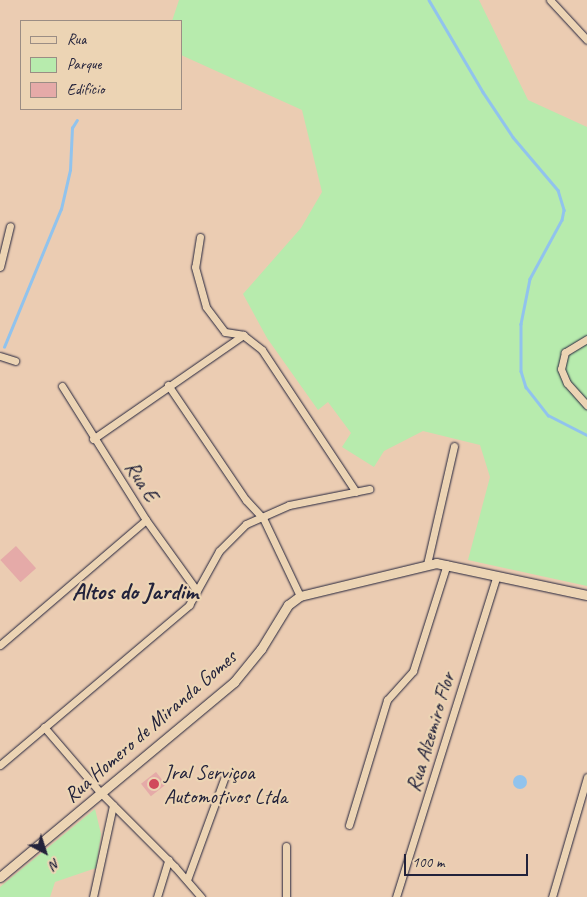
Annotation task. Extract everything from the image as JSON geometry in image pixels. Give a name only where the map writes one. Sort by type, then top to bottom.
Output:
[{"type":"street","points":[[550,0],[587,40]]},
{"type":"street","points":[[0,266],[10,226]]},
{"type":"street","points":[[200,237],[195,267],[206,307],[225,332],[243,334],[262,350],[356,492]]},
{"type":"street","points":[[93,439],[243,334]]},
{"type":"street","points":[[587,339],[565,352],[561,369],[567,383],[587,405]]},
{"type":"street","points":[[0,356],[15,361]]},
{"type":"street","points":[[168,385],[246,500],[263,518],[300,596],[376,580],[426,564],[447,564],[496,577],[587,595]]},
{"type":"street","name":"Rua E","points":[[62,386],[93,439],[146,520],[196,591]]},
{"type":"street","points":[[426,564],[454,446]]},
{"type":"street","points":[[0,765],[189,605],[229,540],[246,524],[290,505],[369,489]]},
{"type":"street","points":[[0,645],[146,520]]},
{"type":"street","points":[[349,825],[387,700],[413,671],[447,564]]},
{"type":"street","name":"Rua Alzemiro Flor","points":[[396,897],[496,577]]},
{"type":"street","name":"Rua Homero de Miranda Gomes","points":[[0,877],[234,682],[256,656],[288,605],[300,596]]},
{"type":"street","points":[[44,727],[100,792],[168,860],[199,896]]},
{"type":"street","points":[[552,897],[587,777]]},
{"type":"street","points":[[187,880],[224,779]]},
{"type":"street","points":[[93,897],[113,805]]},
{"type":"street","points":[[286,846],[286,897]]},
{"type":"street","points":[[157,897],[168,860]]},
{"type":"green space","points":[[179,0],[479,0],[528,100],[587,127],[587,586],[468,560],[490,477],[480,445],[423,431],[384,451],[374,467],[342,447],[351,433],[328,402],[318,410],[267,338],[243,294],[301,228],[322,192],[302,110],[182,55],[182,20],[172,20]]},
{"type":"green space","points":[[95,809],[101,834],[96,868],[55,882],[50,897],[0,897],[0,887]]},
{"type":"water","points":[[520,775],[525,777],[527,782],[525,787],[520,789],[515,787],[513,782],[515,777]]},
{"type":"building","points":[[16,546],[36,568],[20,582],[0,560]]},
{"type":"building","name":"Jral Serviçoa Automotivos Ltda","points":[[156,772],[166,785],[151,796],[141,784]]},
{"type":"waterway","points":[[429,0],[483,92],[513,137],[558,190],[564,210],[562,220],[530,279],[521,324],[521,371],[526,387],[548,415],[587,435]]},
{"type":"waterway","points":[[4,347],[61,209],[70,170],[72,128],[77,120]]},
{"type":"place","name":"Jral Serviçoa Automotivos Ltda","points":[[154,784]]},
{"type":"district","name":"Altos do Jardim","points":[[135,592]]}]
